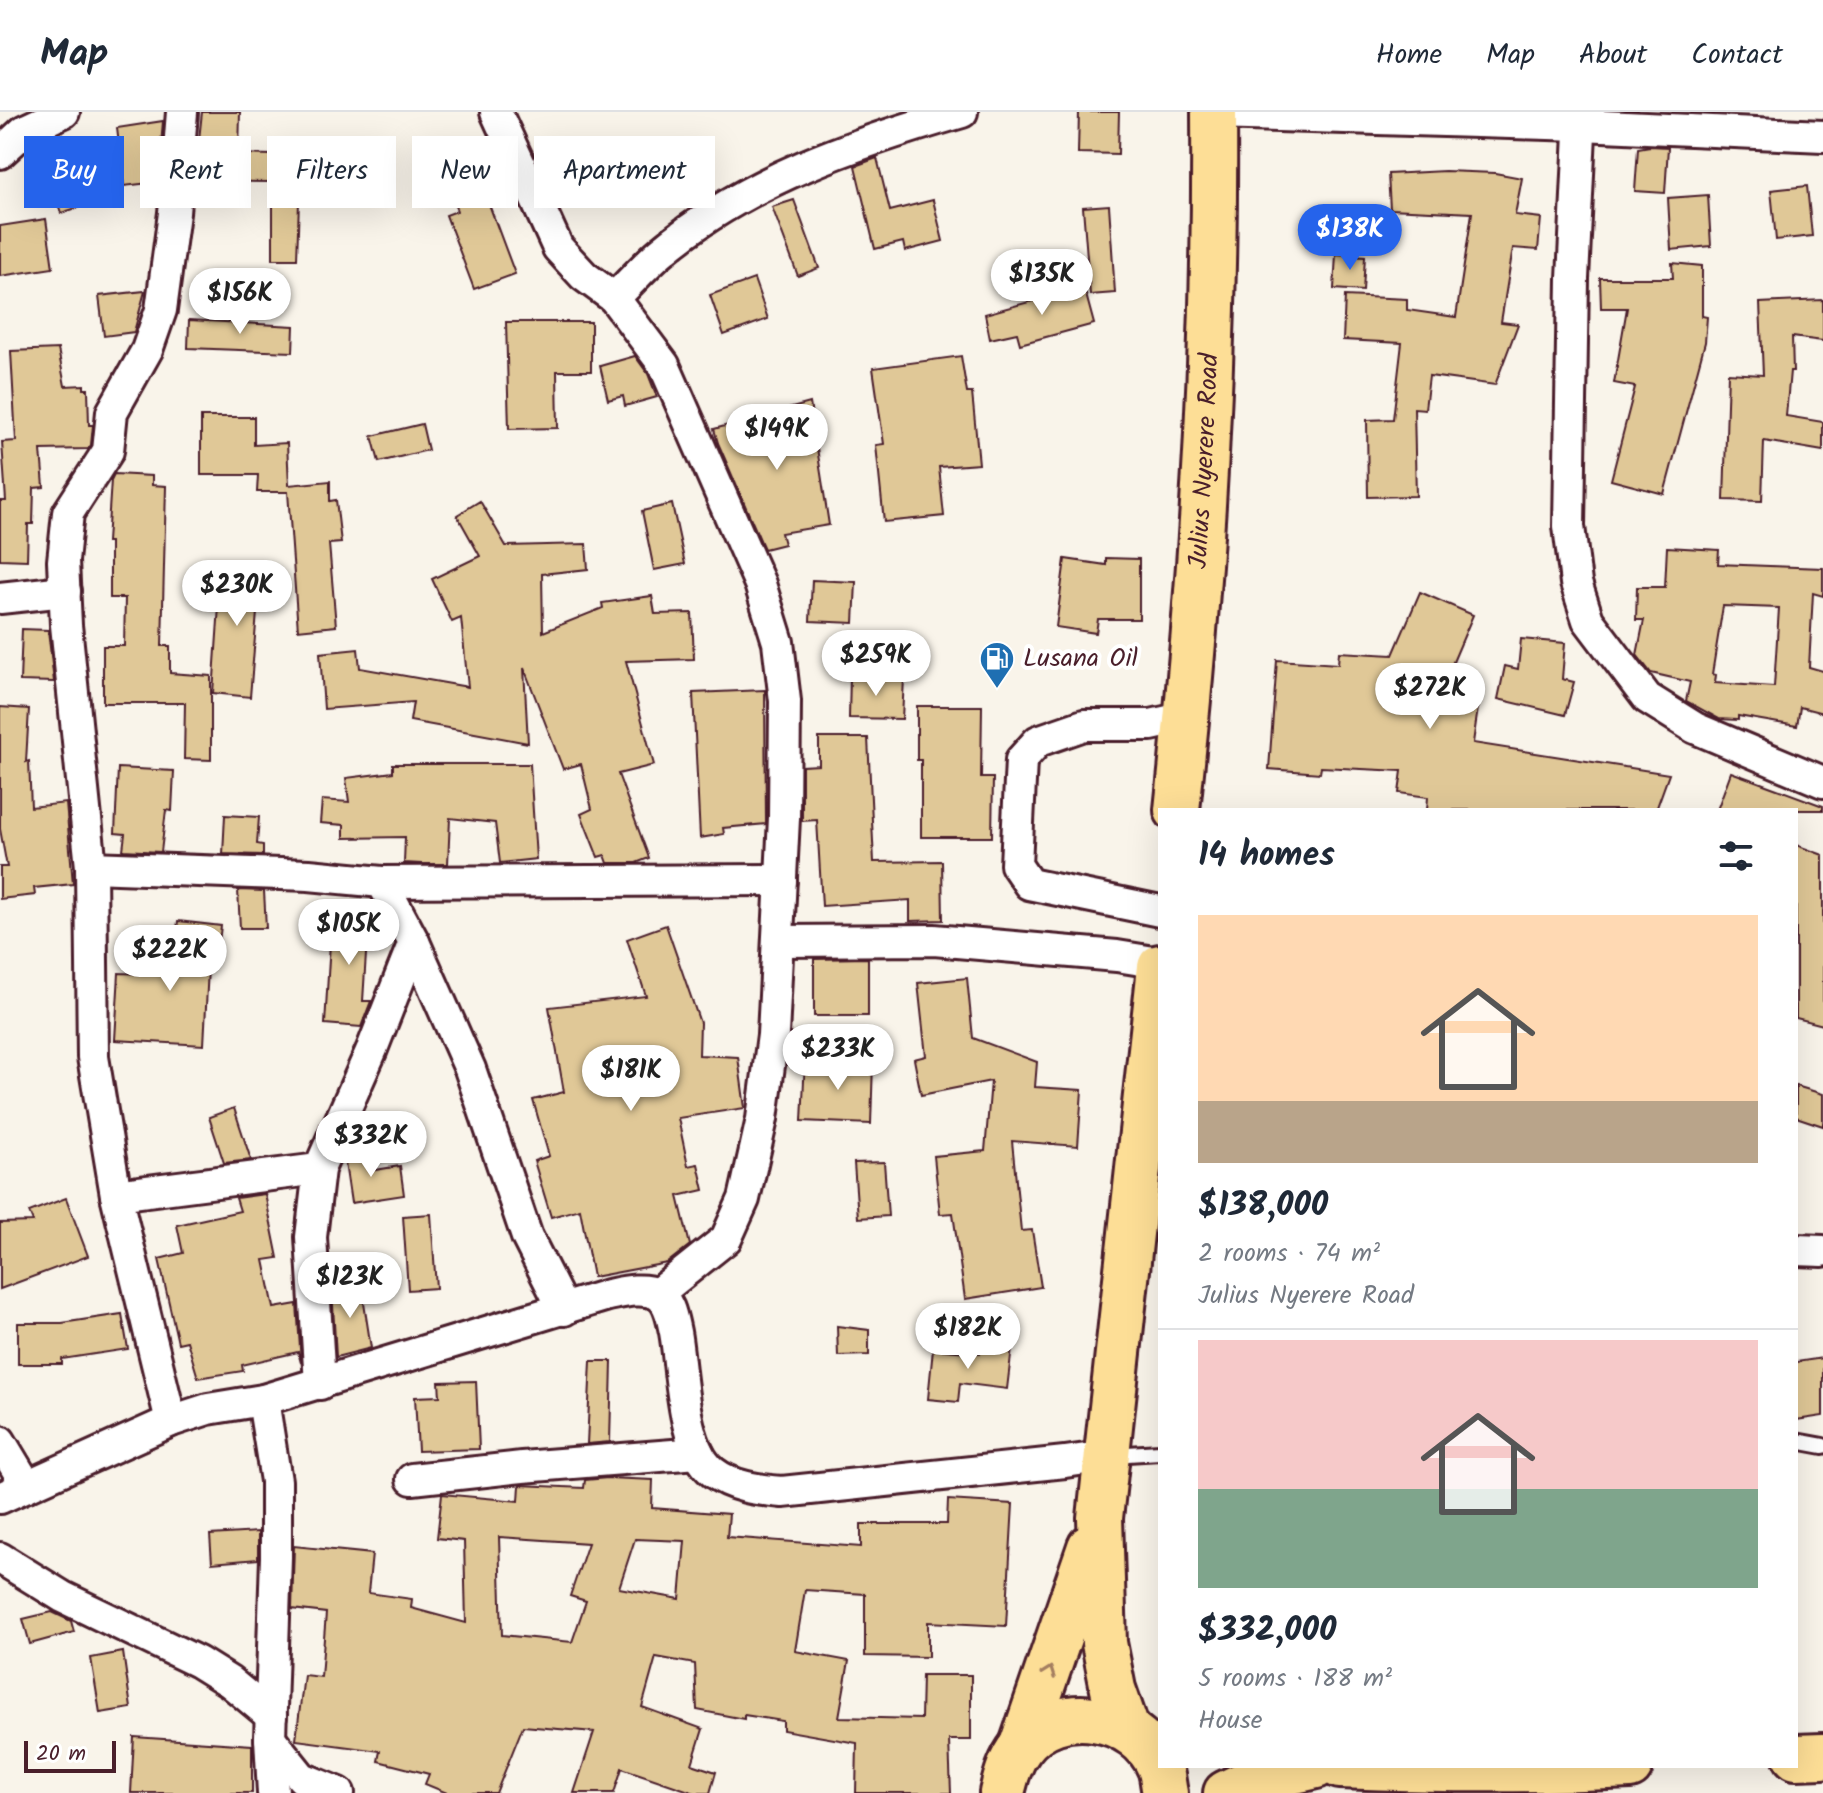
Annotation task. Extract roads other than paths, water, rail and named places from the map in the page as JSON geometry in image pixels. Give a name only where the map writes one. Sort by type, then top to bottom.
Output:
[{"type":"main road","name":"Julius Nyerere Road","points":[[1177,808],[1187,717],[1212,365],[1214,113]]},
{"type":"main road","points":[[1158,984],[1100,1518],[1104,1643],[1113,1689],[1158,1764]]},
{"type":"main road","points":[[1002,1793],[1007,1770],[1022,1745],[1055,1656],[1100,1518]]},
{"type":"main road","points":[[1022,1745],[1045,1727],[1072,1718],[1100,1719],[1143,1738]]},
{"type":"main road","points":[[1798,1757],[1823,1756]]},
{"type":"main road","points":[[1160,1768],[1165,1793]]},
{"type":"main road","points":[[1226,1793],[1251,1781],[1307,1768]]},
{"type":"main road","points":[[1385,1768],[1594,1768]]},
{"type":"street","points":[[0,153],[22,121],[64,112]]},
{"type":"street","points":[[171,1421],[116,1195],[93,1057],[91,867],[63,561],[68,513],[108,451],[112,412],[147,350],[161,310],[174,213],[182,112]]},
{"type":"street","points":[[496,112],[558,248],[584,276],[614,298],[664,365],[760,584],[778,642],[785,701],[781,880],[773,1035],[762,1119],[744,1199],[726,1239],[657,1294]]},
{"type":"street","points":[[614,298],[662,250],[721,210],[797,169],[962,112]]},
{"type":"street","points":[[1214,113],[1581,118],[1823,136]]},
{"type":"street","points":[[1581,118],[1573,279],[1569,526],[1576,583],[1588,620],[1647,698],[1695,728],[1823,782]]},
{"type":"street","points":[[0,598],[65,591]]},
{"type":"street","points":[[1158,911],[1029,884],[1016,865],[1021,760],[1038,741],[1084,725],[1151,725],[1187,717]]},
{"type":"street","points":[[91,867],[309,875],[382,882],[781,880]]},
{"type":"street","points":[[382,882],[414,942],[470,1069],[527,1237],[564,1310]]},
{"type":"street","points":[[778,941],[934,940],[1117,956],[1158,965]]},
{"type":"street","points":[[320,1384],[311,1237],[319,1169],[372,1049],[414,942]]},
{"type":"street","points":[[116,1195],[319,1169]]},
{"type":"street","points":[[1798,1250],[1823,1251]]},
{"type":"street","points":[[0,1441],[13,1492],[171,1421],[208,1409],[263,1400],[608,1295],[636,1290],[657,1294],[668,1305],[690,1431],[698,1453],[712,1472],[749,1489],[782,1492],[1107,1456]]},
{"type":"street","points":[[263,1400],[276,1481],[270,1727],[273,1793]]},
{"type":"street","points":[[412,1479],[698,1453]]},
{"type":"street","points":[[0,1558],[63,1597],[198,1662],[230,1682],[270,1727],[302,1778],[339,1793]]},
{"type":"lane","points":[[1798,1441],[1823,1446]]},
{"type":"lane","points":[[1107,1456],[1158,1452]]},
{"type":"place","name":"Lusana Oil","points":[[997,690]]}]
